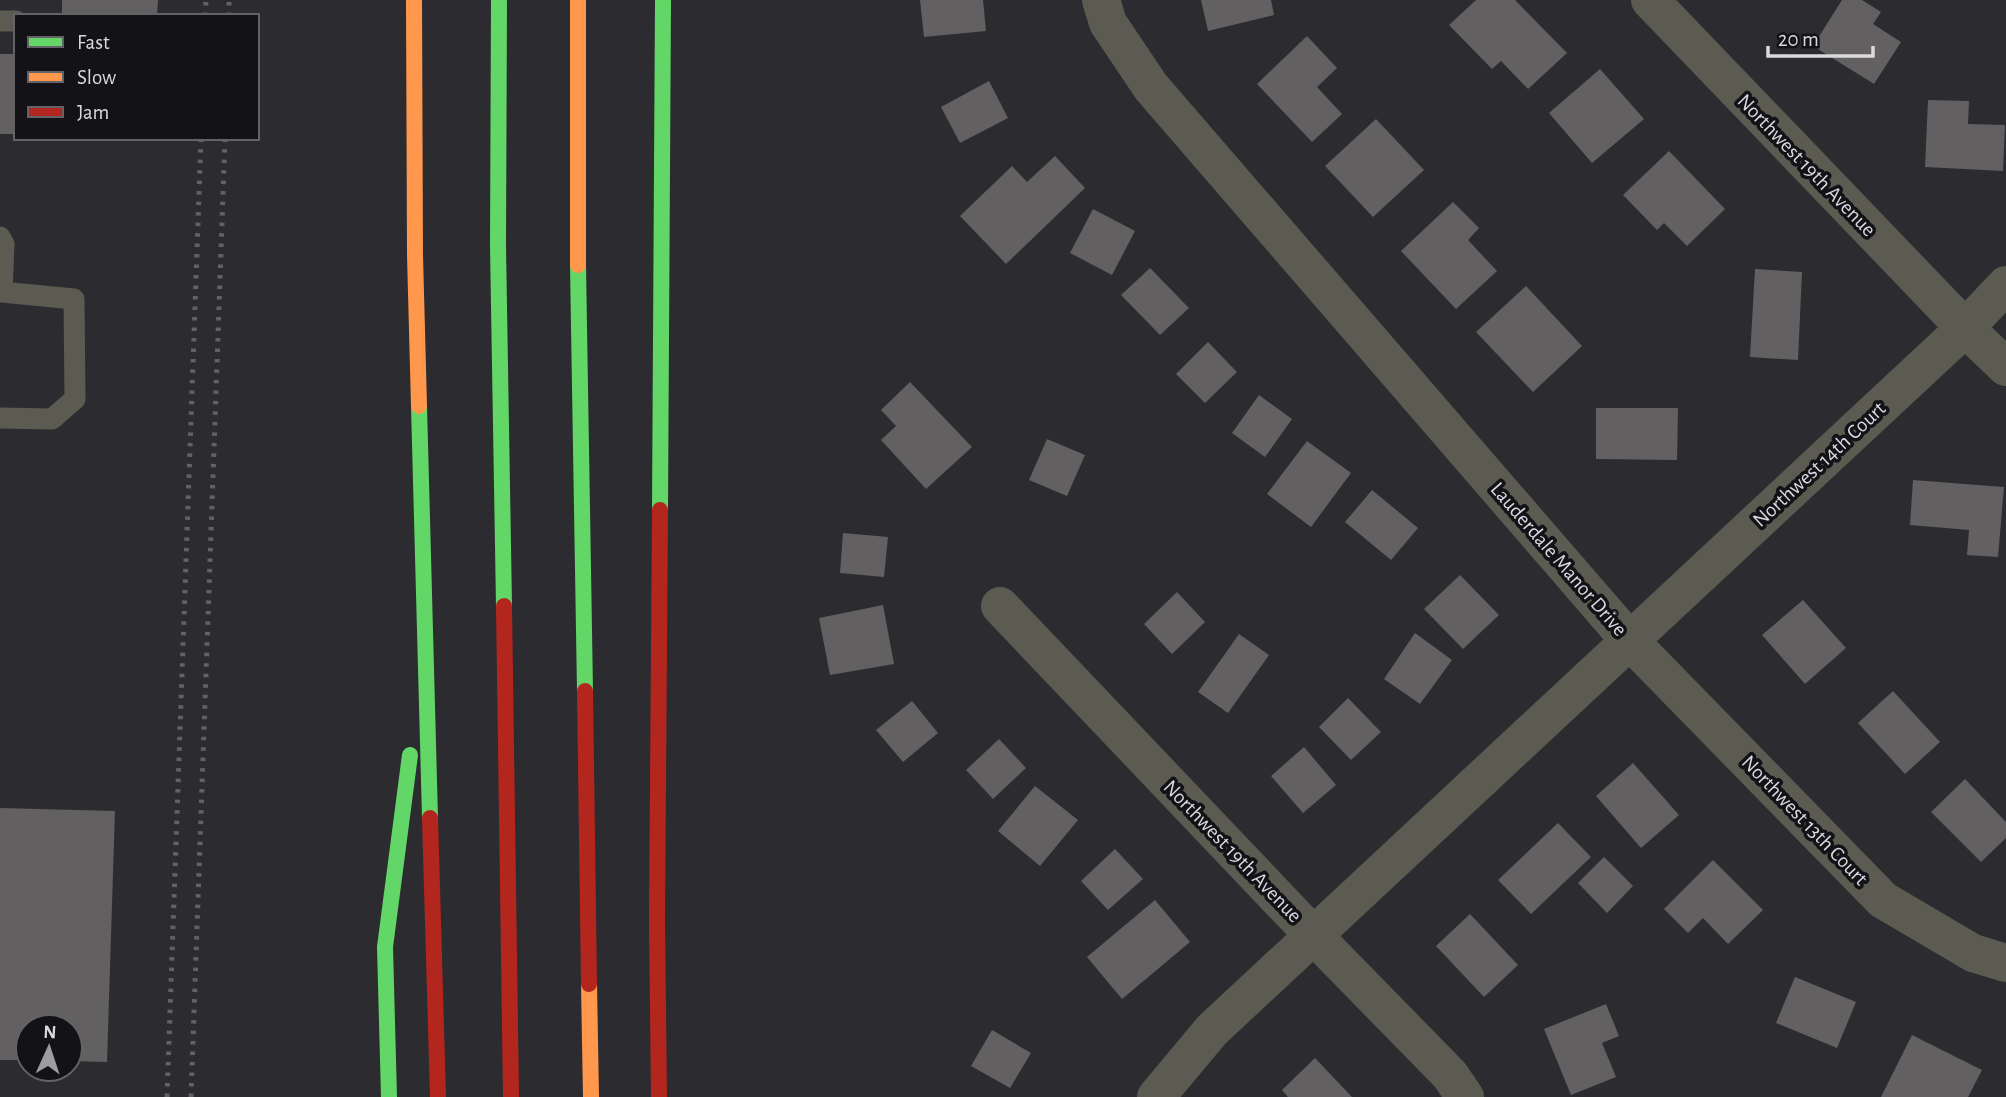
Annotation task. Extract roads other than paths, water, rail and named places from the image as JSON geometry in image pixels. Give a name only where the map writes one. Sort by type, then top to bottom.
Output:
[{"type":"highway","points":[[414,0],[415,255],[438,1097]]},
{"type":"highway","points":[[499,0],[498,233],[511,1097]]},
{"type":"highway","points":[[578,0],[576,204],[592,1097]]},
{"type":"highway","points":[[659,1097],[657,921],[663,0]]},
{"type":"highway","points":[[389,1097],[386,947],[426,631]]},
{"type":"highway","points":[[657,921],[674,1043]]},
{"type":"street","name":"Lauderdale Manor Drive","points":[[1101,0],[1108,23],[1151,87],[1630,641],[1212,1030],[1156,1097]]},
{"type":"street","name":"Northwest 19th Avenue","points":[[1650,0],[1965,328],[2006,367]]},
{"type":"street","name":"Northwest 14th Court","points":[[1630,641],[1965,328],[2006,285]]},
{"type":"street","name":"Northwest 19th Avenue","points":[[1000,606],[1450,1075],[1465,1097]]},
{"type":"street","name":"Northwest 13th Court","points":[[1630,641],[1883,900],[1973,953],[2006,962]]},
{"type":"lane","points":[[0,237],[4,244],[2,292],[74,299],[75,399],[52,419],[0,418]]},
{"type":"railway","points":[[205,14],[206,0]]},
{"type":"railway","points":[[229,0],[229,14]]},
{"type":"railway","points":[[167,1097],[201,140]]},
{"type":"railway","points":[[191,1097],[225,140]]}]
